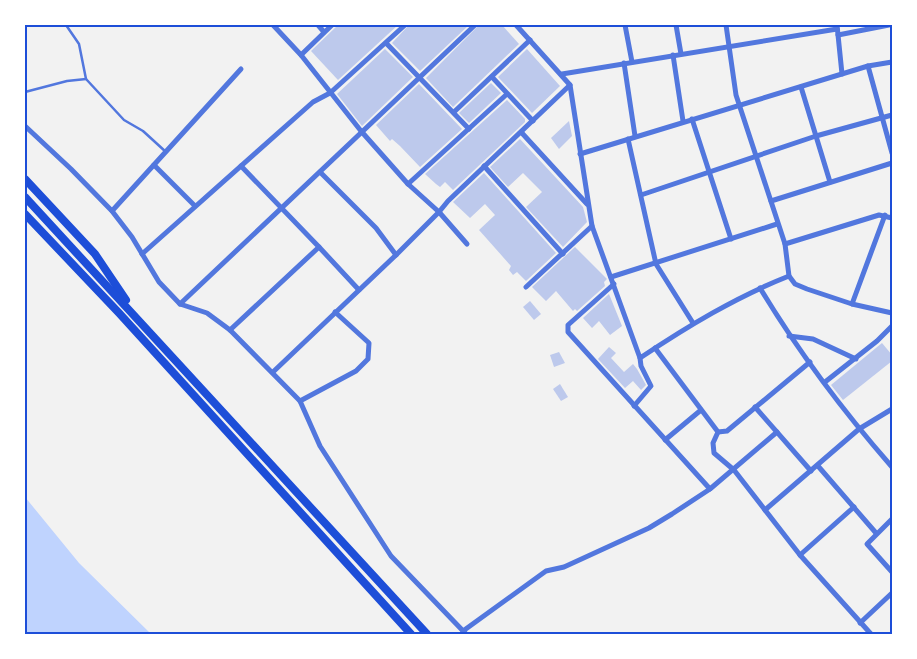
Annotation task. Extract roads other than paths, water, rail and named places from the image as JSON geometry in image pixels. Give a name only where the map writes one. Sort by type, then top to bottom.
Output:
[{"type":"highway","points":[[25,179],[94,254],[122,293],[130,308]]},
{"type":"highway","points":[[25,197],[130,308],[427,634]]},
{"type":"highway","points":[[25,214],[132,327],[411,634]]},
{"type":"street","points":[[273,25],[301,55],[361,131],[408,184],[439,212],[467,244]]},
{"type":"street","points":[[318,25],[324,32]]},
{"type":"street","points":[[301,55],[332,25]]},
{"type":"street","points":[[142,254],[313,102],[330,93],[405,25]]},
{"type":"street","points":[[180,304],[475,25]]},
{"type":"street","points":[[516,25],[570,85],[587,204],[592,226],[612,277],[640,358],[641,366],[651,386],[634,406]]},
{"type":"street","points":[[625,25],[632,62]]},
{"type":"street","points":[[676,25],[681,54]]},
{"type":"street","points":[[726,25],[736,95],[785,244],[789,276],[798,285],[852,304],[892,313]]},
{"type":"street","points":[[562,74],[837,30],[888,25]]},
{"type":"street","points":[[837,30],[842,74]]},
{"type":"street","points":[[454,112],[530,40]]},
{"type":"street","points":[[386,43],[469,128]]},
{"type":"street","points":[[673,55],[682,122]]},
{"type":"street","points":[[580,154],[692,118],[740,106],[868,66],[889,62]]},
{"type":"street","points":[[624,63],[636,136]]},
{"type":"street","points":[[868,66],[892,153]]},
{"type":"street","points":[[112,211],[241,69]]},
{"type":"street","points":[[492,77],[533,121]]},
{"type":"street","points":[[273,372],[396,255],[439,212],[448,200],[570,85]]},
{"type":"street","points":[[801,87],[830,182]]},
{"type":"street","points":[[408,184],[507,94]]},
{"type":"street","points":[[641,195],[816,136],[892,115]]},
{"type":"street","points":[[692,118],[731,240]]},
{"type":"street","points":[[25,126],[112,211],[142,254],[158,282],[180,304],[207,313],[230,330],[300,401],[320,446],[391,556],[464,632],[546,571],[564,567],[649,528],[710,489],[776,432]]},
{"type":"street","points":[[521,132],[587,204]]},
{"type":"street","points":[[628,139],[656,264],[692,323]]},
{"type":"street","points":[[771,201],[892,163]]},
{"type":"street","points":[[154,165],[195,206]]},
{"type":"street","points":[[241,166],[359,290]]},
{"type":"street","points":[[484,166],[563,254]]},
{"type":"street","points":[[320,172],[376,228],[396,255]]},
{"type":"street","points":[[785,244],[879,215],[892,218]]},
{"type":"street","points":[[852,304],[885,215]]},
{"type":"street","points":[[612,277],[778,224]]},
{"type":"street","points":[[526,287],[592,226]]},
{"type":"street","points":[[230,330],[319,248]]},
{"type":"street","points":[[640,358],[692,323],[760,288],[789,276]]},
{"type":"street","points":[[614,284],[566,329],[710,489]]},
{"type":"street","points":[[760,288],[790,336],[859,429],[892,467]]},
{"type":"street","points":[[300,401],[356,371],[368,359],[369,343],[336,312]]},
{"type":"street","points":[[825,382],[877,342],[892,326]]},
{"type":"street","points":[[790,336],[813,339],[856,359]]},
{"type":"street","points":[[655,348],[718,432]]},
{"type":"street","points":[[718,432],[727,431],[810,362]]},
{"type":"street","points":[[755,407],[811,472]]},
{"type":"street","points":[[765,510],[859,429],[892,409]]},
{"type":"street","points":[[665,440],[702,410]]},
{"type":"street","points":[[718,432],[712,448],[714,453],[734,470],[800,555],[871,634]]},
{"type":"street","points":[[818,466],[876,533]]},
{"type":"street","points":[[800,555],[854,507]]},
{"type":"street","points":[[892,519],[867,544],[892,572]]},
{"type":"street","points":[[860,623],[892,593]]},
{"type":"lane","points":[[66,25],[79,44],[86,79],[124,120],[143,131],[166,152]]},
{"type":"lane","points":[[25,92],[67,81],[86,79]]},
{"type":"water","points":[[25,497],[79,563],[151,634],[25,634]]}]
